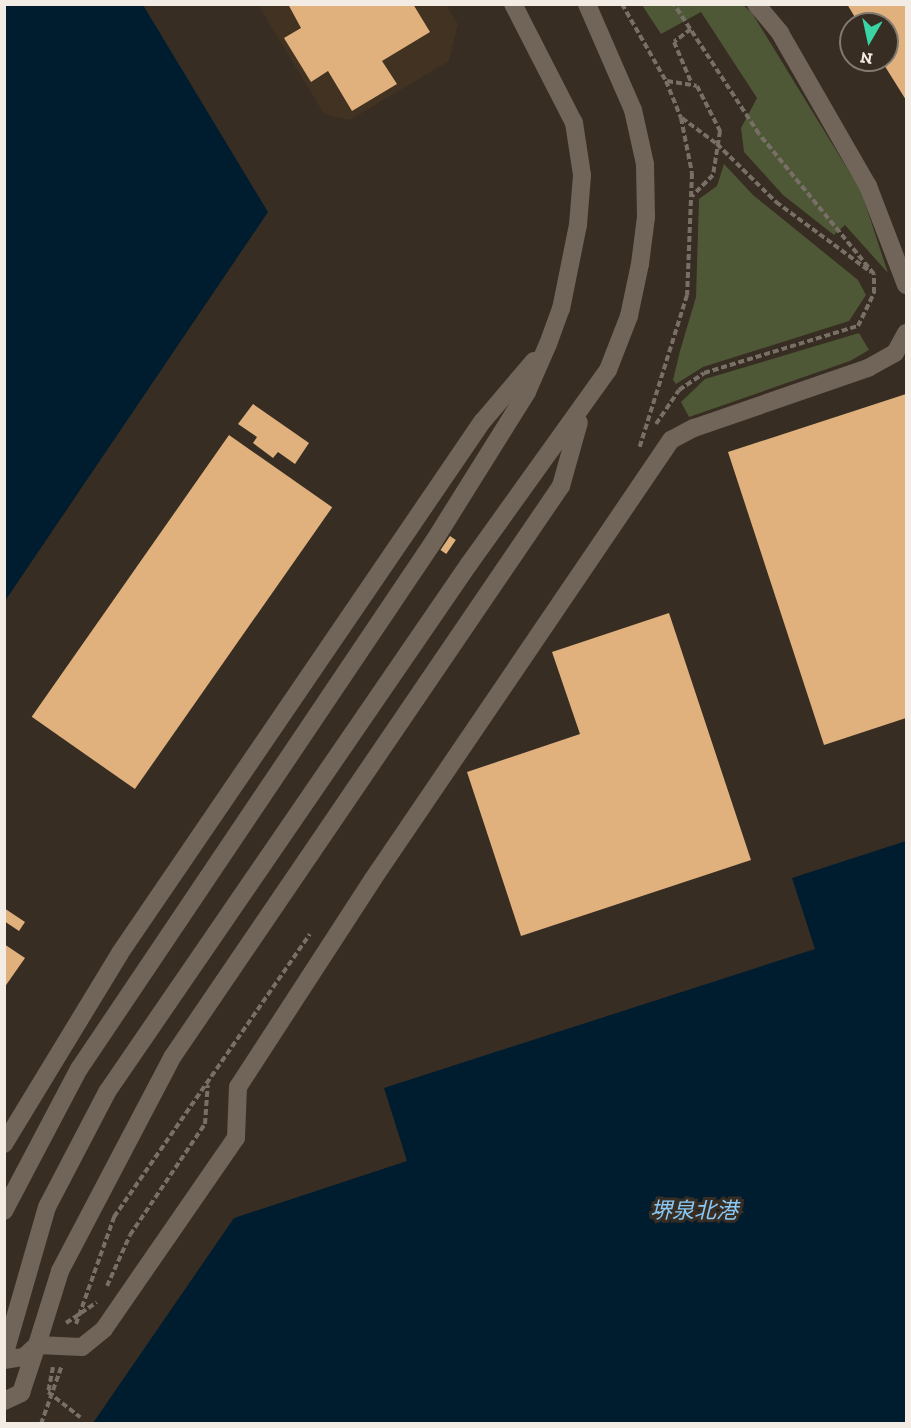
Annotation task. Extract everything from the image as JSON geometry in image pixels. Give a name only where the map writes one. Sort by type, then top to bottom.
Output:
[{"type":"street","points":[[4,1211],[79,1069],[434,541],[526,392],[548,344],[561,309],[576,235],[582,175],[574,123],[513,4]]},
{"type":"street","points":[[4,1356],[47,1207],[107,1092],[469,564],[582,410],[608,370],[629,316],[646,217],[645,164],[633,110],[587,4]]},
{"type":"street","points":[[756,4],[780,33],[868,186],[906,285]]},
{"type":"street","points":[[37,1345],[61,1353],[82,1347],[104,1329],[236,1138],[238,1087],[373,879],[671,440],[694,428],[868,368],[895,352],[906,333]]},
{"type":"street","points":[[4,1144],[120,953],[305,679],[482,422],[548,344]]},
{"type":"street","points":[[4,1401],[21,1393],[60,1271],[173,1056],[561,486],[582,410]]},
{"type":"street","points":[[4,1360],[24,1357],[37,1345]]},
{"type":"path","points":[[622,4],[666,81],[681,118],[692,173],[687,295],[638,451],[680,390],[704,373],[858,326],[874,293],[874,274],[759,134],[674,4]]},
{"type":"path","points":[[691,29],[674,42],[691,82],[710,107],[720,131],[720,147],[713,175],[692,197]]},
{"type":"path","points":[[666,81],[691,82]]},
{"type":"path","points":[[681,118],[720,147],[776,202],[874,274]]},
{"type":"path","points":[[76,1326],[114,1217],[316,926]]},
{"type":"path","points":[[105,1289],[130,1235],[205,1124],[208,1084]]},
{"type":"path","points":[[41,1424],[61,1353],[64,1325],[101,1300]]},
{"type":"path","points":[[61,1353],[48,1392],[80,1417]]},
{"type":"shaded area","points":[[258,5],[446,5],[458,24],[449,61],[350,120],[324,114]]},
{"type":"green space","points":[[642,5],[743,5],[752,13],[861,191],[888,273],[845,225],[834,235],[783,195],[744,152],[741,128],[757,98],[701,12],[661,34]]},
{"type":"green space","points":[[724,164],[753,195],[858,280],[866,295],[849,321],[703,367],[676,384],[673,380],[696,297],[699,199],[717,186]]},
{"type":"green space","points":[[859,333],[869,350],[850,361],[689,417],[681,402],[705,379]]},
{"type":"water","points":[[5,4],[143,5],[268,212],[5,601]]},
{"type":"water","name":"堺泉北港","points":[[906,841],[906,1423],[93,1423],[234,1218],[407,1161],[384,1088],[815,949],[792,878]]},
{"type":"building","points":[[288,4],[413,4],[430,32],[382,61],[397,84],[352,111],[328,71],[311,82],[284,38],[301,28]]},
{"type":"building","points":[[847,4],[906,4],[906,100],[888,72],[899,72],[899,12],[852,12]]},
{"type":"building","points":[[906,394],[906,718],[824,745],[728,452]]},
{"type":"building","points":[[253,404],[309,443],[295,464],[278,452],[273,458],[253,443],[257,437],[238,424]]},
{"type":"building","points":[[229,435],[332,507],[135,789],[32,717]]},
{"type":"building","points":[[450,536],[456,540],[446,554],[440,550]]},
{"type":"building","points":[[669,613],[751,860],[521,936],[467,772],[580,734],[552,652]]},
{"type":"building","points":[[4,908],[25,922],[19,931],[4,921]]},
{"type":"building","points":[[4,944],[25,958],[4,988]]}]
